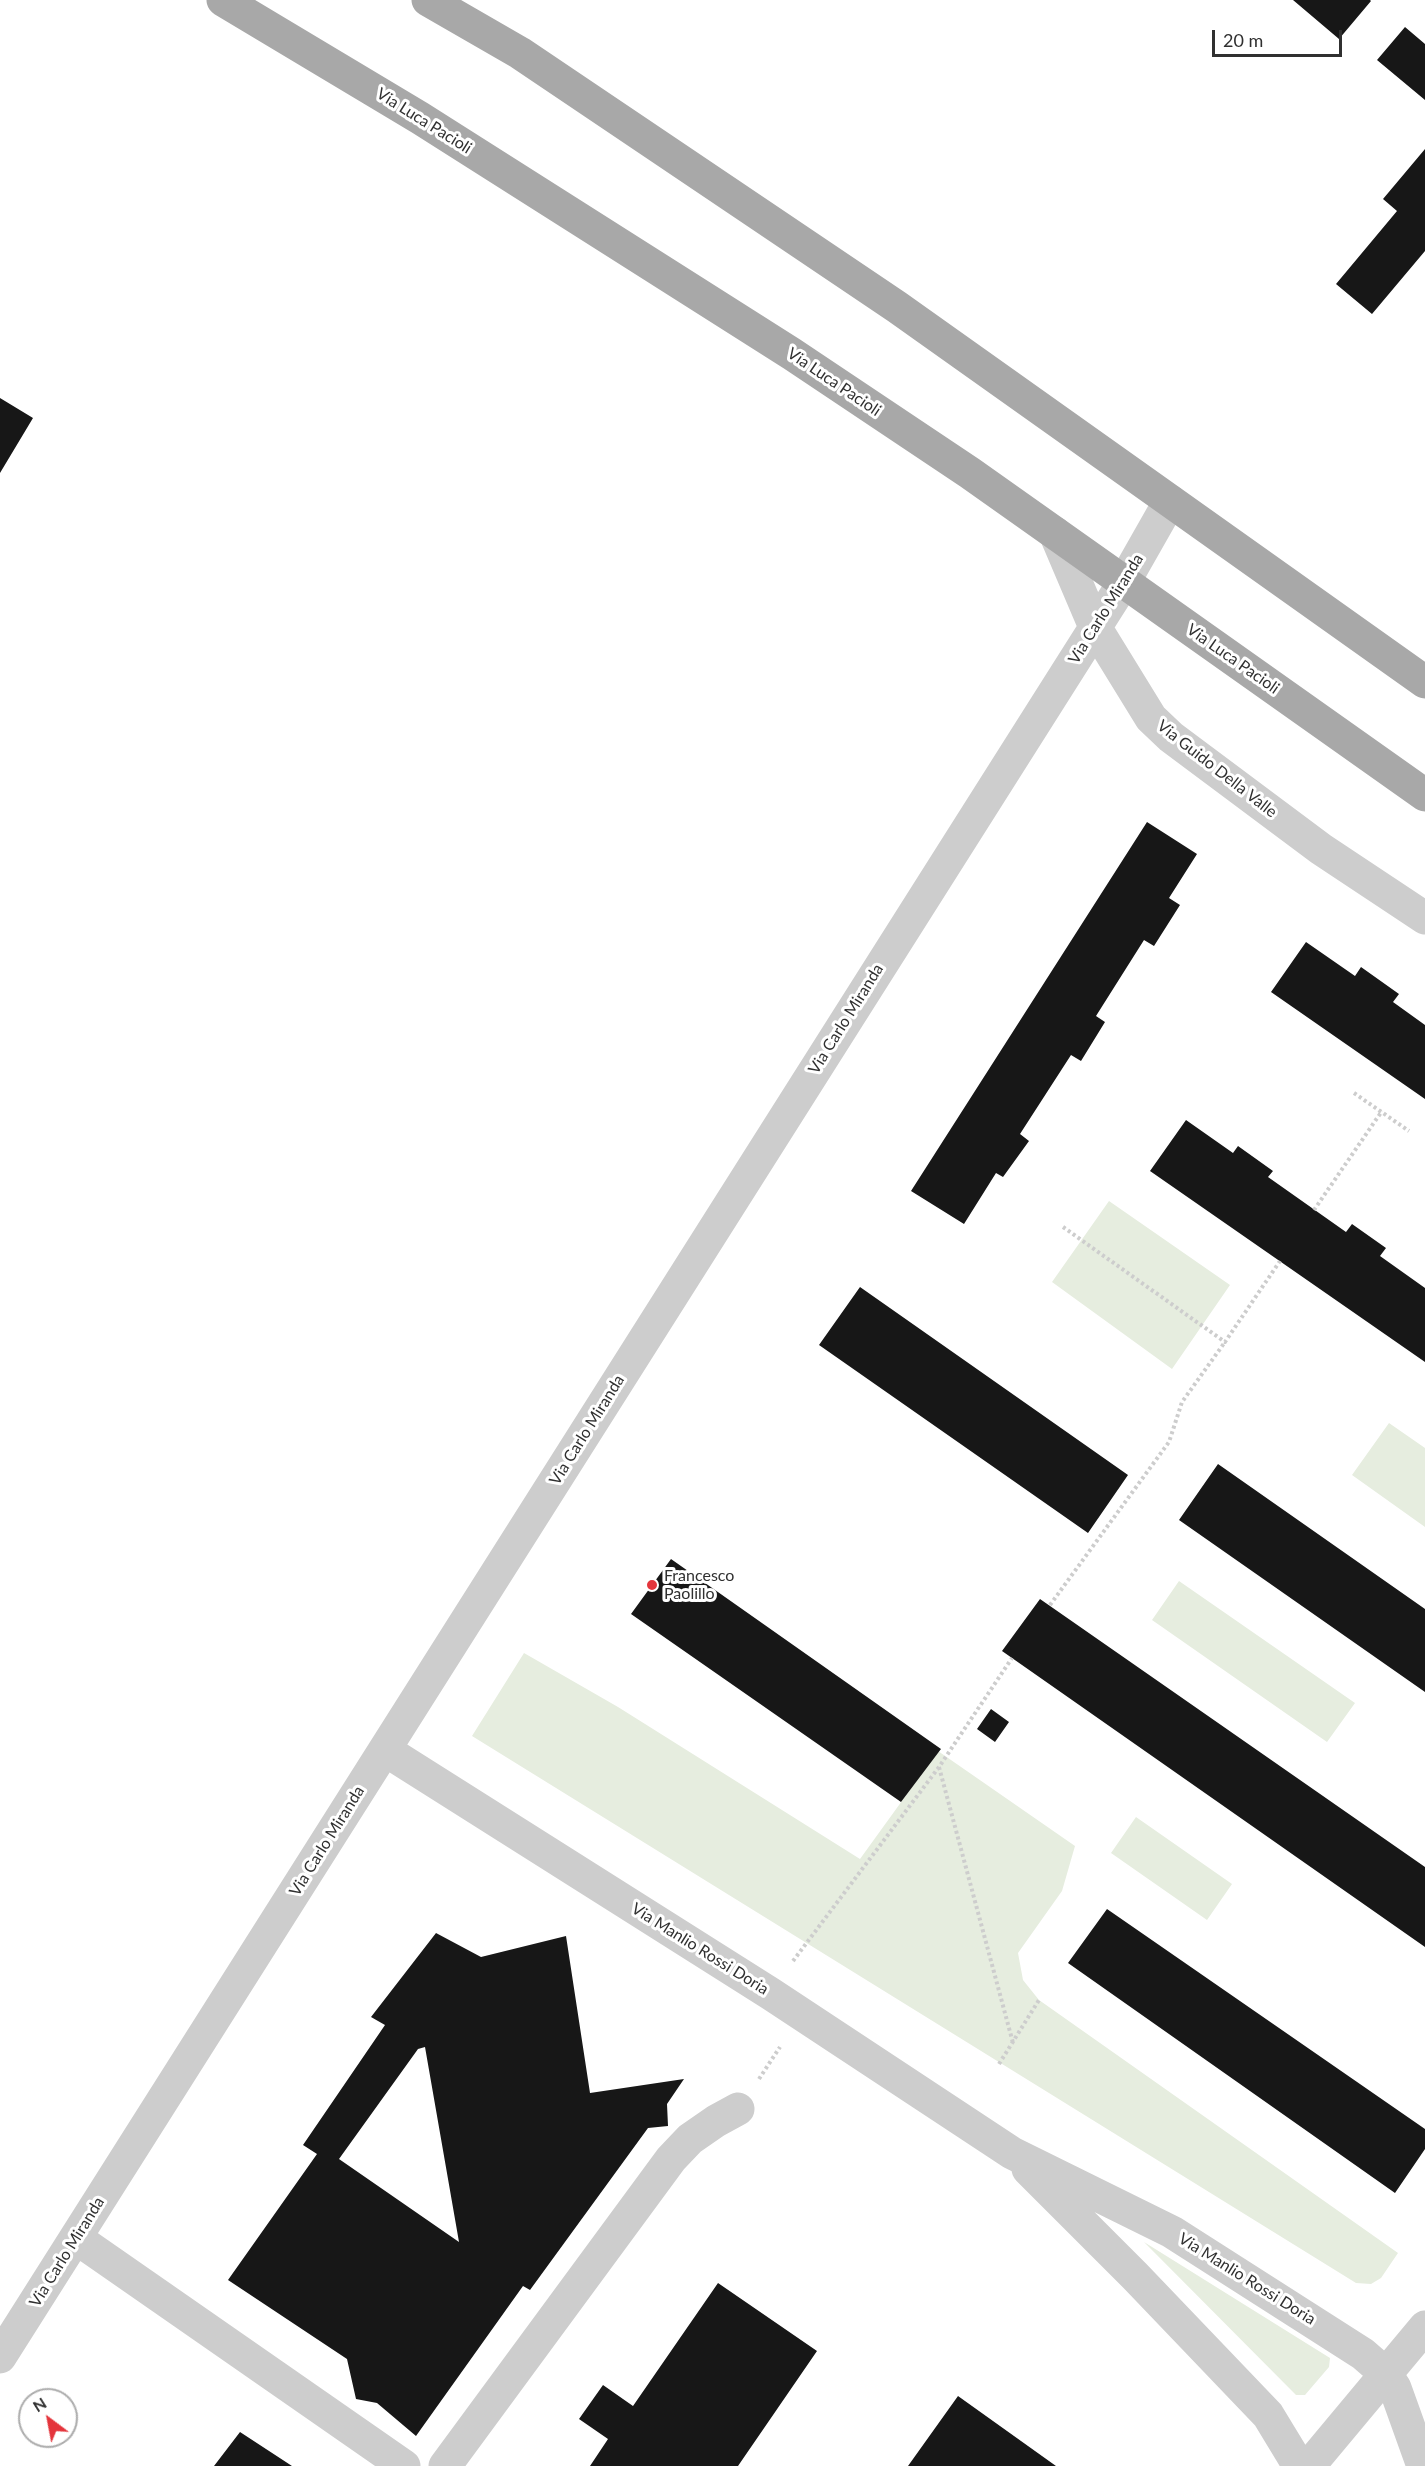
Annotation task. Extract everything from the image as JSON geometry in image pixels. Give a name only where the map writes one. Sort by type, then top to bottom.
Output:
[{"type":"main road","name":"Via Luca Pacioli","points":[[223,0],[615,240],[792,354],[1055,533],[1425,795]]},
{"type":"main road","points":[[428,0],[520,53],[897,307],[1170,501],[1418,672]]},
{"type":"street","name":"Via Carlo Miranda","points":[[0,2357],[1124,582],[1170,501]]},
{"type":"street","name":"Via Guido Della Valle","points":[[1055,533],[1095,627],[1151,718],[1171,737],[1321,849],[1425,918]]},
{"type":"street","name":"Via Manlio Rossi Doria","points":[[385,1750],[771,1994],[1012,2152],[1172,2232],[1356,2349],[1386,2374],[1403,2405],[1423,2466]]},
{"type":"street","points":[[445,2466],[671,2159],[690,2139],[738,2109]]},
{"type":"street","name":"Via Manlio Rossi Doria","points":[[1012,2152],[1136,2276],[1268,2415],[1299,2466]]},
{"type":"street","points":[[76,2238],[404,2466]]},
{"type":"street","points":[[1319,2454],[1425,2327]]},
{"type":"street","name":"Via Manlio Rossi Doria","points":[[1268,2415],[1297,2432],[1319,2454]]},
{"type":"path","points":[[1354,1093],[1409,1131]]},
{"type":"path","points":[[1314,1210],[1382,1111]]},
{"type":"path","points":[[1064,1227],[1225,1341]]},
{"type":"path","points":[[1050,1605],[1169,1442],[1182,1402],[1280,1261]]},
{"type":"path","points":[[771,1994],[806,1941],[939,1767],[1012,1658]]},
{"type":"path","points":[[939,1767],[1013,2043]]},
{"type":"path","points":[[999,2064],[1039,2000]]},
{"type":"path","points":[[738,2109],[802,2014]]},
{"type":"shaded area","points":[[1109,1201],[1230,1285],[1172,1369],[1052,1282]]},
{"type":"shaded area","points":[[1389,1423],[1425,1448],[1425,1527],[1352,1475]]},
{"type":"shaded area","points":[[1179,1581],[1355,1703],[1327,1742],[1152,1620]]},
{"type":"shaded area","points":[[524,1653],[618,1707],[860,1859],[938,1751],[1075,1846],[1062,1891],[1018,1953],[1023,1980],[1039,2000],[1398,2253],[1381,2278],[1371,2284],[1356,2283],[472,1736]]},
{"type":"shaded area","points":[[1136,1817],[1232,1884],[1207,1920],[1111,1853]]},
{"type":"shaded area","points":[[1144,2242],[1330,2358],[1329,2367],[1305,2395],[1296,2395]]},
{"type":"building","points":[[1293,0],[1370,0],[1371,1],[1339,39]]},
{"type":"building","points":[[1405,27],[1425,44],[1425,100],[1377,60]]},
{"type":"building","points":[[1425,149],[1425,251],[1372,314],[1336,284],[1397,211],[1383,199]]},
{"type":"building","points":[[0,398],[33,418],[0,473]]},
{"type":"building","points":[[1147,822],[1197,854],[1169,898],[1180,905],[1154,946],[1144,940],[1096,1016],[1105,1022],[1081,1061],[1071,1055],[1020,1134],[1029,1141],[1003,1177],[996,1173],[964,1224],[911,1191]]},
{"type":"building","points":[[1306,942],[1355,976],[1361,967],[1399,994],[1393,1002],[1425,1025],[1425,1099],[1271,992]]},
{"type":"building","points":[[1186,1120],[1233,1153],[1238,1146],[1273,1171],[1268,1177],[1346,1232],[1352,1224],[1386,1248],[1380,1256],[1425,1288],[1425,1362],[1150,1171]]},
{"type":"building","points":[[860,1287],[1128,1475],[1088,1533],[819,1345]]},
{"type":"building","points":[[1218,1464],[1425,1609],[1425,1692],[1179,1520]]},
{"type":"building","points":[[671,1559],[941,1749],[901,1802],[631,1614]]},
{"type":"building","points":[[1040,1599],[1425,1867],[1425,1947],[1002,1651]]},
{"type":"building","points":[[991,1709],[1009,1722],[995,1742],[977,1729]]},
{"type":"building","points":[[1107,1909],[1425,2129],[1425,2149],[1395,2193],[1068,1963]]},
{"type":"building","points":[[436,1933],[481,1957],[566,1936],[590,2093],[684,2079],[667,2104],[668,2126],[648,2128],[530,2290],[523,2286],[416,2436],[377,2403],[356,2399],[347,2359],[228,2280],[317,2154],[303,2145],[385,2025],[371,2017]],"holes":[[[425,2047],[459,2242],[339,2159],[418,2049]]]},
{"type":"building","points":[[718,2283],[817,2351],[738,2466],[590,2466],[608,2439],[579,2419],[603,2385],[633,2406]]},
{"type":"building","points":[[958,2396],[1056,2466],[908,2466]]},
{"type":"building","points":[[240,2432],[292,2466],[214,2466]]},
{"type":"place","name":"Francesco Paolillo","points":[[652,1585]]}]
